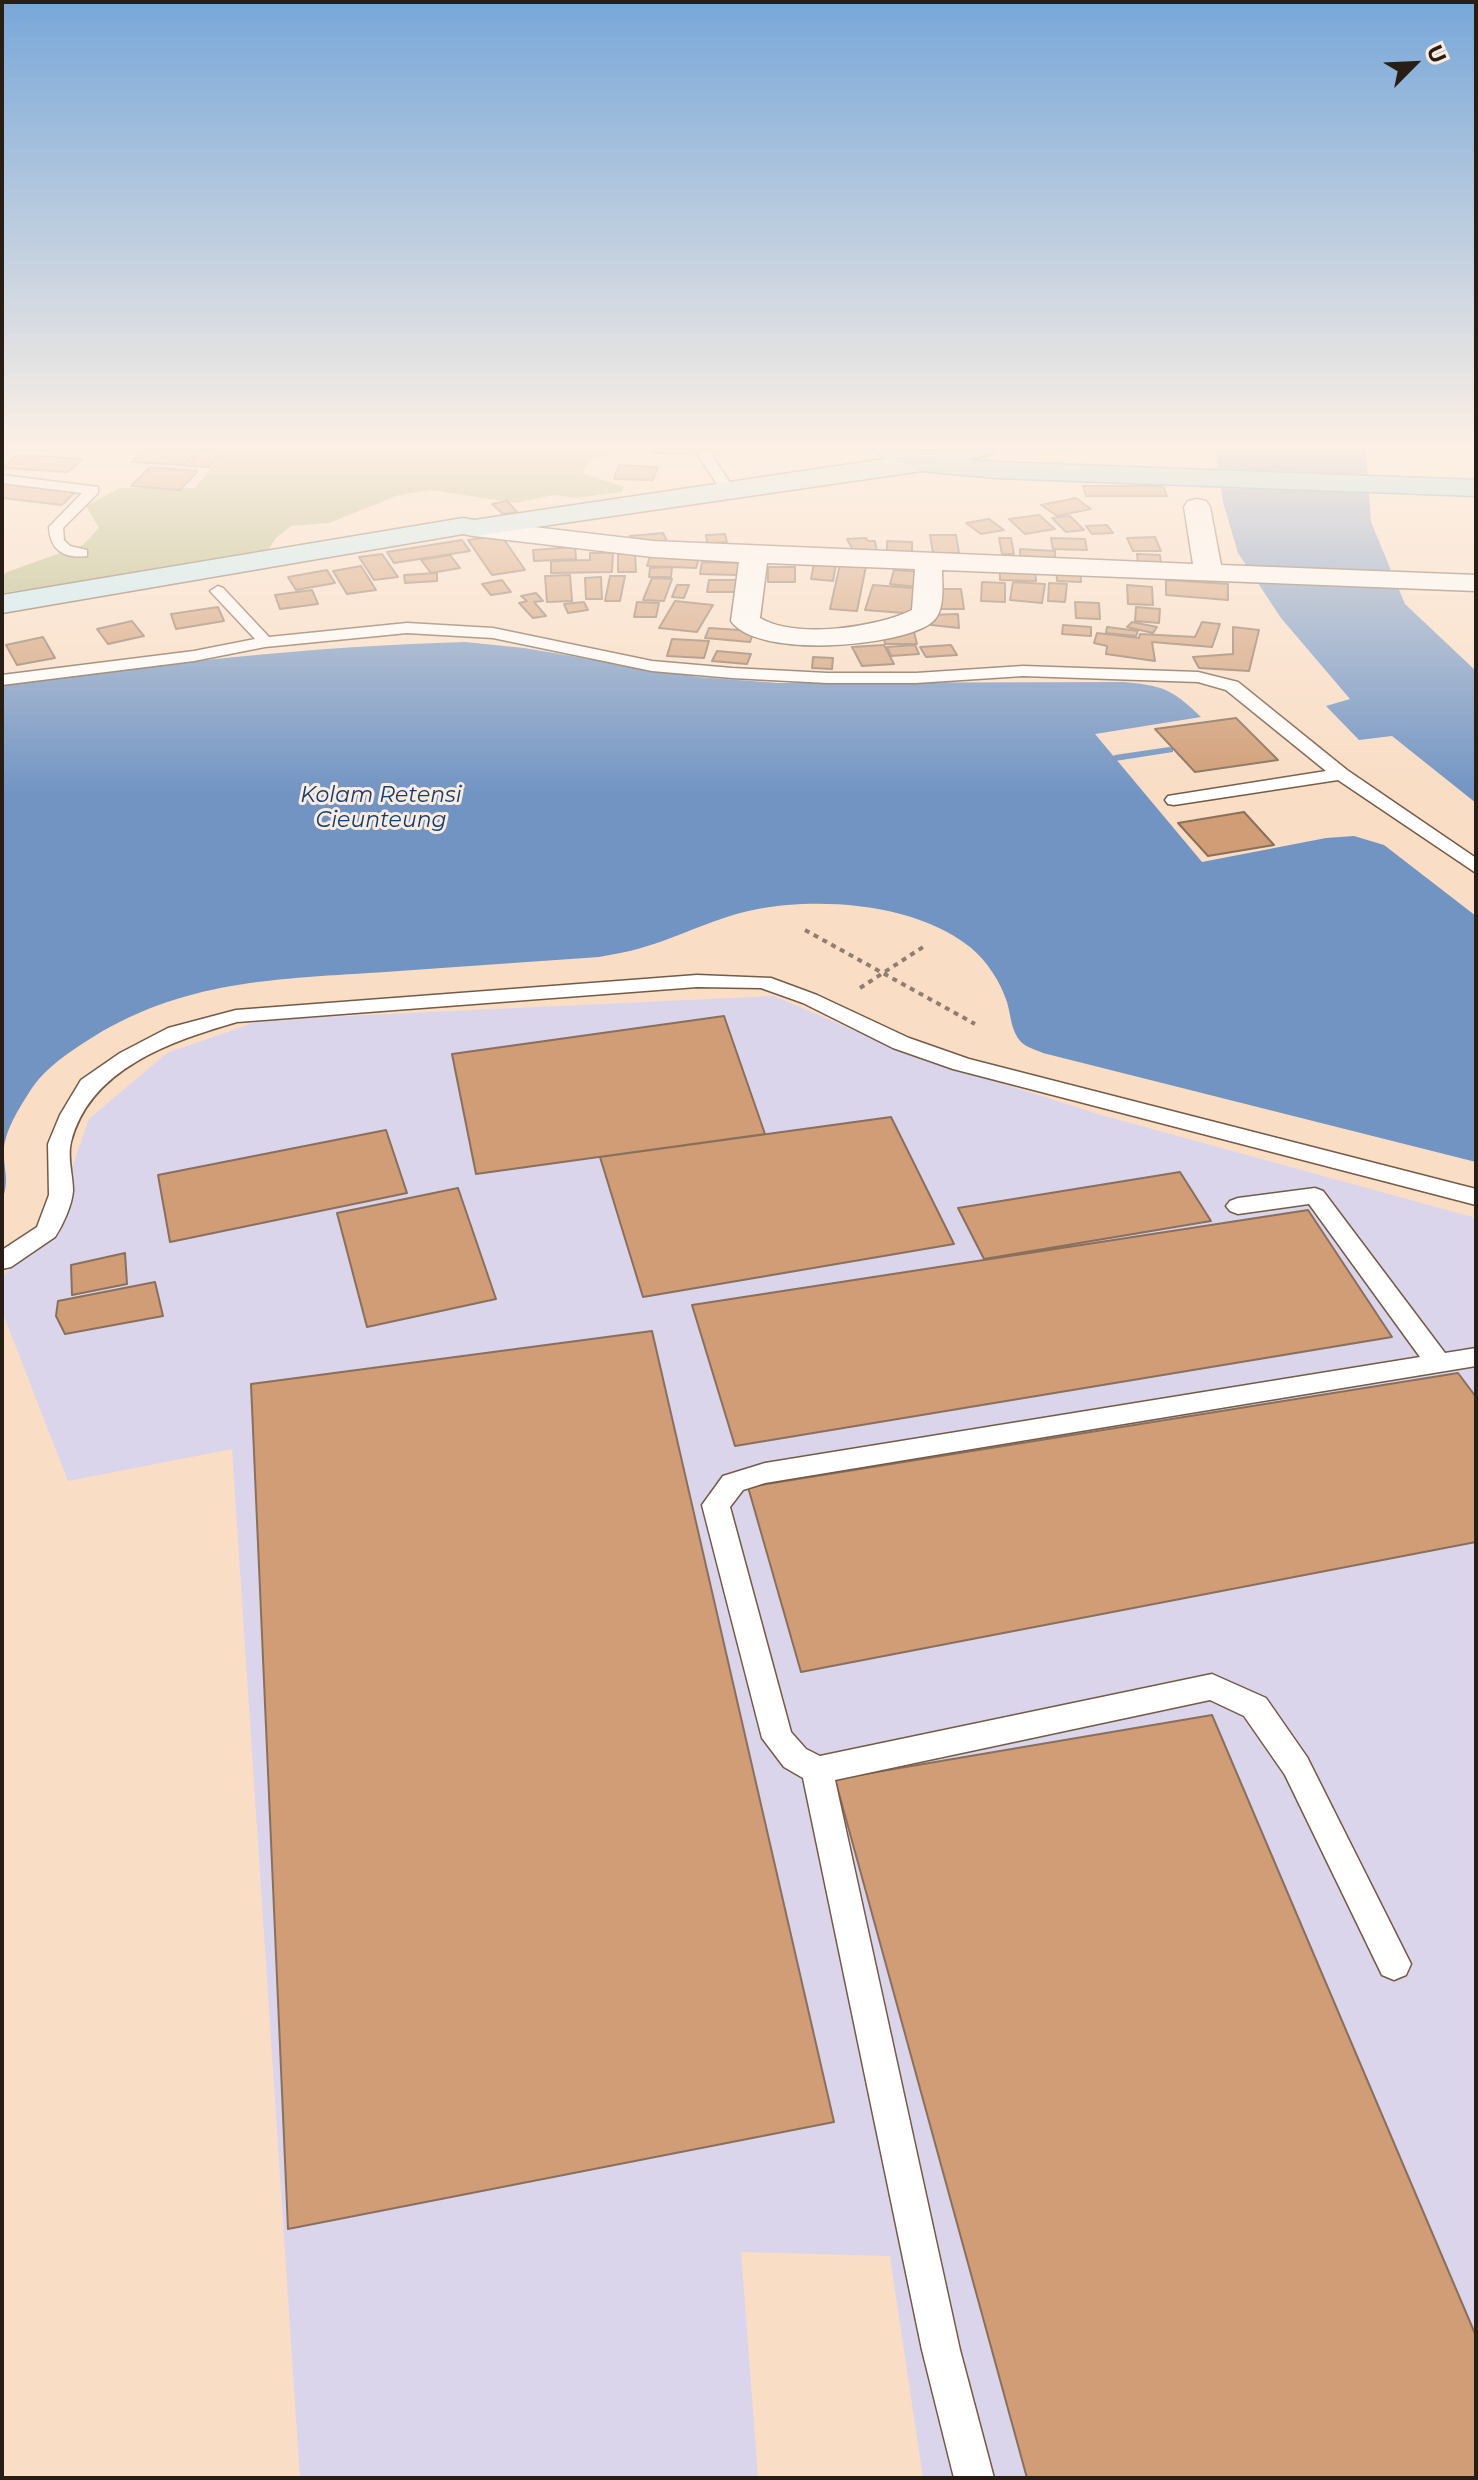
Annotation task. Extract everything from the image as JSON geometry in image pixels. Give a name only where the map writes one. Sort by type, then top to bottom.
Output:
[{"type":"main road","points":[[2,604],[245,565]]},
{"type":"main road","points":[[2,630],[218,591],[301,565]]},
{"type":"street","points":[[753,565],[745,621],[766,633],[798,636],[843,635],[921,617],[926,611],[929,565]]},
{"type":"street","points":[[1014,565],[1469,582],[1476,611]]},
{"type":"street","points":[[1207,565],[1208,571]]},
{"type":"lane","points":[[218,591],[265,642]]},
{"type":"lane","points":[[2,680],[194,656],[265,642],[407,628],[493,633],[652,666],[732,673],[827,678],[916,678],[1023,671],[1198,677],[1232,686],[1341,774],[1476,867]]},
{"type":"lane","points":[[1174,800],[1341,774]]},
{"type":"lane","points":[[2,1261],[47,1231],[61,1195],[59,1144],[71,1115],[89,1085],[128,1058],[176,1033],[251,1014],[697,981],[764,982],[901,1043],[961,1064],[1476,1197]]},
{"type":"lane","points":[[1238,1206],[1315,1196],[1439,1364]]},
{"type":"lane","points":[[1394,1964],[1296,1766],[1255,1707],[1231,1693],[1212,1687],[817,1770],[795,1758],[777,1738],[716,1505],[733,1483],[765,1473],[1476,1357]]},
{"type":"lane","points":[[817,1770],[938,2334],[974,2478]]},
{"type":"path","points":[[805,930],[975,1024]]},
{"type":"path","points":[[828,1008],[923,947]]},
{"type":"shaded area","points":[[774,996],[907,1053],[1101,1115],[1476,1218],[1476,2478],[923,2478],[890,2256],[741,2252],[758,2478],[300,2478],[232,1449],[68,1481],[2,1311],[2,1276],[47,1240],[89,1119],[167,1053],[262,1020]]},
{"type":"green space","points":[[27,565],[193,565],[2,593],[2,576]]},
{"type":"water","points":[[1246,565],[1389,565],[1405,604],[1476,671],[1476,803],[1392,736],[1359,740],[1326,706],[1350,699],[1281,618]]},
{"type":"water","name":"Kolam Retensi Cieunteung","points":[[465,642],[524,648],[698,677],[778,683],[1124,682],[1167,690],[1201,717],[1095,734],[1202,862],[1326,838],[1354,836],[1384,845],[1476,916],[1476,1162],[1043,1053],[1018,1038],[997,979],[970,947],[923,921],[896,913],[868,907],[811,904],[743,912],[641,948],[599,957],[279,980],[241,984],[166,1002],[129,1017],[93,1037],[38,1080],[5,1140],[6,1180],[2,1202],[2,686],[233,657],[349,647]]},
{"type":"building","points":[[364,565],[389,565],[398,577],[374,580]]},
{"type":"building","points":[[425,565],[457,565],[460,568],[431,573]]},
{"type":"building","points":[[485,565],[521,565],[525,570],[492,575]]},
{"type":"building","points":[[551,565],[612,565],[612,572],[551,573]]},
{"type":"building","points":[[618,565],[636,565],[636,572],[618,572]]},
{"type":"building","points":[[647,565],[697,565],[696,568]]},
{"type":"building","points":[[702,565],[739,565],[737,575],[700,574]]},
{"type":"building","points":[[814,565],[836,565],[833,581],[811,579]]},
{"type":"building","points":[[840,565],[866,566],[857,611],[830,609]]},
{"type":"building","points":[[361,566],[376,590],[347,594],[333,571]]},
{"type":"building","points":[[1056,566],[1080,567],[1081,582],[1057,581]]},
{"type":"building","points":[[672,567],[671,577],[649,577],[650,568]]},
{"type":"building","points":[[768,567],[795,567],[795,582],[768,582]]},
{"type":"building","points":[[1000,568],[1035,569],[1036,581],[1000,580]]},
{"type":"building","points":[[327,570],[335,583],[296,590],[288,577]]},
{"type":"building","points":[[894,570],[921,572],[917,587],[890,584]]},
{"type":"building","points":[[437,573],[437,581],[405,583],[404,575]]},
{"type":"building","points":[[570,575],[572,601],[547,602],[545,576]]},
{"type":"building","points":[[610,576],[625,576],[620,601],[605,601]]},
{"type":"building","points":[[601,577],[602,599],[586,599],[585,578]]},
{"type":"building","points":[[652,578],[672,579],[664,601],[643,600]]},
{"type":"building","points":[[502,580],[511,592],[491,595],[482,584]]},
{"type":"building","points":[[709,580],[739,580],[738,592],[707,592]]},
{"type":"building","points":[[1166,580],[1228,584],[1228,600],[1166,595]]},
{"type":"building","points":[[982,582],[1005,583],[1005,602],[981,601]]},
{"type":"building","points":[[1013,582],[1045,584],[1042,603],[1010,600]]},
{"type":"building","points":[[1049,583],[1067,584],[1065,602],[1048,601]]},
{"type":"building","points":[[677,585],[689,585],[684,598],[672,597]]},
{"type":"building","points":[[873,585],[924,589],[917,614],[865,610]]},
{"type":"building","points":[[1127,585],[1152,587],[1153,605],[1128,604]]},
{"type":"building","points":[[934,589],[961,589],[964,609],[937,609]]},
{"type":"building","points":[[312,590],[318,604],[280,609],[275,595]]},
{"type":"building","points":[[536,593],[543,601],[534,602],[546,616],[533,618],[519,603],[527,601],[521,596]]},
{"type":"building","points":[[675,601],[713,605],[697,632],[659,628]]},
{"type":"building","points":[[584,602],[588,610],[568,613],[564,604]]},
{"type":"building","points":[[637,602],[659,603],[656,617],[634,617]]},
{"type":"building","points":[[1075,602],[1099,603],[1100,619],[1076,618]]},
{"type":"building","points":[[218,607],[224,621],[176,629],[171,614]]},
{"type":"building","points":[[1136,607],[1160,609],[1159,623],[1135,621]]},
{"type":"building","points":[[958,614],[959,628],[922,624],[926,615]]},
{"type":"building","points":[[132,621],[144,636],[108,644],[97,629]]},
{"type":"building","points":[[1132,622],[1157,627],[1153,633],[1127,627]]},
{"type":"building","points":[[1202,622],[1220,624],[1212,647],[1152,642],[1155,661],[1106,654],[1107,646],[1094,643],[1097,633],[1139,638],[1140,634],[1195,637]]},
{"type":"building","points":[[1063,625],[1091,627],[1091,636],[1062,634]]},
{"type":"building","points":[[1107,627],[1138,631],[1136,636],[1106,633]]},
{"type":"building","points":[[1233,627],[1259,630],[1249,671],[1199,668],[1193,657],[1233,654]]},
{"type":"building","points":[[709,628],[754,631],[750,642],[705,638]]},
{"type":"building","points":[[883,632],[914,632],[917,644],[885,644]]},
{"type":"building","points":[[43,637],[55,658],[17,665],[6,645]]},
{"type":"building","points":[[672,639],[709,641],[704,658],[667,656]]},
{"type":"building","points":[[884,645],[894,664],[862,666],[852,647]]},
{"type":"building","points":[[915,645],[919,654],[891,656],[887,647]]},
{"type":"building","points":[[951,645],[957,655],[926,657],[920,647]]},
{"type":"building","points":[[717,651],[751,654],[747,664],[712,661]]},
{"type":"building","points":[[813,657],[833,658],[832,669],[812,668]]},
{"type":"building","points":[[1236,718],[1278,760],[1195,772],[1155,729]]},
{"type":"building","points":[[1244,812],[1274,845],[1208,856],[1178,823]]},
{"type":"building","points":[[724,1016],[765,1134],[476,1174],[452,1054]]},
{"type":"building","points":[[891,1117],[954,1244],[643,1297],[600,1157]]},
{"type":"building","points":[[386,1130],[407,1193],[170,1242],[158,1175]]},
{"type":"building","points":[[1180,1172],[1211,1221],[984,1259],[958,1208]]},
{"type":"building","points":[[458,1188],[496,1299],[367,1327],[337,1213]]},
{"type":"building","points":[[1308,1210],[1392,1337],[735,1446],[692,1305]]},
{"type":"building","points":[[125,1253],[127,1284],[72,1295],[71,1265]]},
{"type":"building","points":[[155,1282],[163,1316],[65,1334],[56,1316],[58,1301]]},
{"type":"building","points":[[652,1331],[834,2122],[288,2229],[251,1384]]},
{"type":"building","points":[[1458,1373],[1476,1397],[1476,1542],[801,1672],[748,1487]]},
{"type":"building","points":[[1212,1715],[1476,2336],[1476,2478],[1027,2478],[835,1779]]},
{"type":"waterway","points":[[1115,758],[1169,750]]}]
